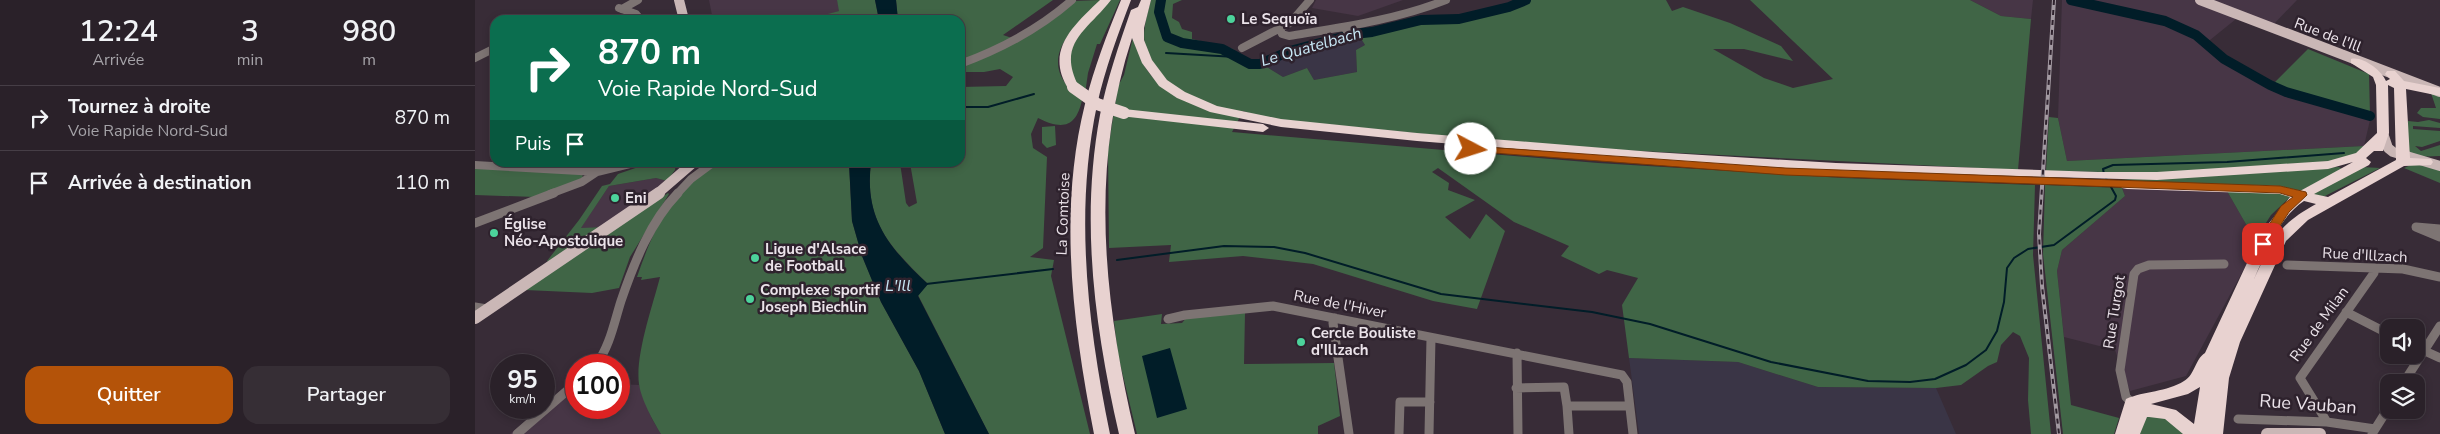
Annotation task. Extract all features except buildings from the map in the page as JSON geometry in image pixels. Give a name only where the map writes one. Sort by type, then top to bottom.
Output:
[{"type":"highway","points":[[1106,0],[1078,28],[1066,48],[1063,62],[1065,73],[1073,87],[1097,104],[1124,113],[1145,116],[1425,145],[1599,160],[1810,173],[2108,180],[2328,165],[2361,156],[2382,136]]},
{"type":"highway","name":"La Comtoise","points":[[1103,434],[1083,327],[1077,250],[1077,212],[1084,141],[1094,91],[1125,0]]},
{"type":"highway","points":[[1127,434],[1115,389],[1105,330],[1099,274],[1096,210],[1102,131],[1109,91],[1123,43],[1140,0]]},
{"type":"highway","points":[[1146,0],[1138,28],[1138,40],[1146,61],[1166,85],[1198,103],[1230,114],[1281,123],[1417,137],[1757,163],[2280,190],[2328,202]]},
{"type":"highway","points":[[2123,434],[2142,398],[2185,388],[2195,382],[2204,364],[2213,352],[2268,233],[2285,209],[2302,195],[2373,157],[2378,149],[2382,136],[2382,85],[2378,75],[2355,61]]},
{"type":"highway","points":[[2382,85],[2395,78]]},
{"type":"highway","points":[[2395,78],[2440,92]]},
{"type":"highway","points":[[2395,78],[2403,159]]},
{"type":"highway","points":[[2215,434],[2219,394],[2225,362],[2238,326],[2272,251],[2289,228],[2328,202],[2403,159],[2426,162]]},
{"type":"highway","points":[[2201,434],[2213,352]]},
{"type":"highway","points":[[2133,434],[2136,407]]},
{"type":"highway","points":[[2136,407],[2166,412],[2185,422],[2192,434]]},
{"type":"main road","points":[[679,0],[683,15]]},
{"type":"main road","name":"Rue de l'Ill","points":[[2201,1],[2395,78]]},
{"type":"main road","points":[[2382,136],[2389,150],[2403,159]]},
{"type":"main road","points":[[2426,162],[2440,166]]},
{"type":"main road","points":[[475,318],[667,187],[683,167]]},
{"type":"main road","name":"Rue Vauban","points":[[2267,434],[2324,428]]},
{"type":"street","points":[[637,15],[621,8],[638,0]]},
{"type":"street","points":[[965,62],[1009,43],[1037,26],[1072,0]]},
{"type":"street","points":[[1242,48],[1280,29],[1294,18],[1310,0]]},
{"type":"street","points":[[1280,29],[1283,34],[1289,36],[1347,33],[1446,0]]},
{"type":"street","points":[[475,58],[490,50]]},
{"type":"street","points":[[475,165],[490,166]]},
{"type":"street","points":[[521,167],[597,172],[618,167]]},
{"type":"street","points":[[604,354],[638,253],[678,189],[706,167]]},
{"type":"street","points":[[475,223],[582,182],[597,172]]},
{"type":"street","name":"Rue Turgot","points":[[2136,407],[2126,397],[2120,370],[2134,274],[2138,269],[2149,265],[2224,264]]},
{"type":"street","name":"Rue d'Illzach","points":[[2287,265],[2403,269],[2440,277]]},
{"type":"street","name":"Rue de Milan","points":[[2324,428],[2300,378],[2374,274],[2374,268]]},
{"type":"street","name":"Rue de l'Hiver","points":[[1168,319],[1185,315],[1273,306],[1622,375],[1627,382],[1629,406]]},
{"type":"street","points":[[475,307],[487,309]]},
{"type":"street","points":[[2346,312],[2380,329]]},
{"type":"street","points":[[1335,318],[1333,323],[1349,434]]},
{"type":"street","points":[[2425,343],[2440,326]]},
{"type":"street","points":[[1429,434],[1431,338]]},
{"type":"street","points":[[2425,351],[2440,358]]},
{"type":"street","points":[[1517,353],[1518,434]]},
{"type":"street","points":[[1517,388],[1564,387],[1569,434]]},
{"type":"street","points":[[517,434],[565,393]]},
{"type":"street","points":[[1399,434],[1400,402],[1430,402]]},
{"type":"street","points":[[1567,406],[1629,406],[1633,434]]},
{"type":"street","name":"Rue Vauban","points":[[2238,419],[2373,432]]},
{"type":"street","points":[[2373,432],[2381,419]]},
{"type":"shaded area","points":[[709,0],[837,0],[840,11],[824,15],[712,15]]},
{"type":"shaded area","points":[[1316,0],[1403,0],[1358,16],[1312,8]]},
{"type":"shaded area","points":[[1970,0],[2033,0],[2031,19],[2001,16]]},
{"type":"shaded area","points":[[2062,0],[2297,0],[2271,27],[2241,15],[2205,44],[2216,56],[2293,97],[2370,120],[2364,146],[2067,161],[2058,118]]},
{"type":"shaded area","points":[[1360,37],[1365,45],[1356,50],[1357,72],[1314,80],[1307,68],[1283,77],[1262,64],[1298,51]]},
{"type":"shaded area","points":[[656,178],[667,181],[605,227],[580,229],[609,186]]},
{"type":"shaded area","points":[[2122,188],[2227,191],[2255,240],[2251,256],[2186,376],[2130,391],[2115,350],[2064,337],[2057,271],[2062,250],[2125,196]]},
{"type":"shaded area","points":[[1629,358],[1738,362],[1818,387],[1936,388],[1956,434],[1639,434]]},
{"type":"shaded area","points":[[630,385],[639,385],[652,419],[661,434],[510,434],[527,419],[555,419],[555,395],[565,387],[565,419],[630,419]]},
{"type":"green space","points":[[837,0],[875,0],[878,15],[824,15],[839,11]]},
{"type":"green space","points":[[896,0],[1053,0],[1003,35],[1018,40],[1073,1],[1101,0],[1068,36],[1061,48],[1058,60],[1060,73],[1067,86],[1082,100],[1076,116],[1067,124],[1061,125],[1038,118],[1031,134],[1033,148],[1047,157],[1043,248],[1030,257],[1054,260],[1051,276],[1090,434],[989,434],[918,295],[928,284],[902,257],[882,231],[871,201],[871,167],[901,167],[906,203],[909,207],[917,203],[911,167],[965,167],[965,87],[1006,86],[1013,77],[1000,69],[984,72],[965,72],[965,15],[898,15]]},
{"type":"green space","points":[[1109,0],[1120,0],[1100,44],[1097,44],[1088,73],[1085,94],[1077,87],[1067,61],[1078,33]]},
{"type":"green space","points":[[1151,0],[1182,0],[1173,4],[1172,18],[1179,22],[1182,29],[1192,32],[1192,39],[1233,49],[1242,65],[1262,64],[1283,77],[1307,68],[1314,80],[1357,72],[1356,50],[1365,45],[1360,37],[1423,21],[1454,23],[1531,0],[1666,0],[1672,11],[1683,7],[1730,23],[1781,46],[1793,61],[1744,49],[1713,49],[1764,78],[1793,88],[1833,79],[1750,0],[1970,0],[2001,16],[2031,19],[2018,170],[1561,147],[1301,122],[1262,117],[1243,111],[1232,132],[1598,163],[1844,178],[2035,185],[2033,255],[2051,434],[2031,434],[2028,400],[2029,358],[2020,336],[2013,332],[2001,345],[1997,362],[1961,385],[1936,388],[1818,387],[1738,362],[1629,358],[1622,305],[1638,278],[1607,270],[1599,274],[1561,256],[1569,246],[1514,222],[1438,168],[1432,172],[1449,183],[1448,190],[1475,200],[1445,217],[1470,239],[1486,214],[1505,231],[1477,309],[1433,301],[1313,264],[1243,256],[1169,262],[1171,245],[1109,248],[1108,150],[1118,86],[1124,75],[1135,29],[1141,60],[1160,85],[1147,52],[1144,36]]},
{"type":"green space","points":[[2308,49],[2369,74],[2370,115],[2295,93],[2273,84]]},
{"type":"green space","points":[[2431,93],[2440,94],[2440,119],[2423,117],[2417,113],[2421,108],[2436,108]]},
{"type":"green space","points":[[2049,117],[2058,118],[2067,161],[2364,146],[2366,150],[2336,161],[2158,173],[2046,171]]},
{"type":"green space","points":[[2429,120],[2440,123],[2440,128],[2413,126],[2413,129],[2440,131],[2440,141],[2422,147],[2415,146],[2421,151],[2440,145],[2440,156],[2414,157],[2408,155],[2408,121]]},
{"type":"green space","points":[[1055,126],[1056,145],[1047,148],[1042,143],[1042,127]]},
{"type":"green space","points":[[2413,164],[2440,168],[2440,183],[2404,168]]},
{"type":"green space","points":[[638,167],[675,167],[667,181],[656,178],[609,186],[581,228],[605,227],[551,263],[547,261],[579,220],[602,186],[610,184],[618,174]]},
{"type":"green space","name":"Complexe sportif Joseph Biechlin","points":[[714,167],[849,167],[852,221],[862,256],[881,302],[919,371],[945,434],[661,434],[642,396],[638,372],[642,345],[660,277],[641,280],[642,277],[637,277],[659,223],[684,188],[701,174]]},
{"type":"green space","points":[[2339,167],[2342,169],[2299,192],[2276,187],[2118,182],[2117,180]]},
{"type":"green space","points":[[2362,167],[2380,168],[2323,197],[2311,194]]},
{"type":"green space","points":[[475,168],[582,174],[583,178],[535,197],[475,195]]},
{"type":"green space","points":[[2045,185],[2122,188],[2125,196],[2062,250],[2057,271],[2071,405],[2119,418],[2114,434],[2063,434],[2043,254]]},
{"type":"green space","points":[[2227,191],[2285,193],[2290,197],[2271,215],[2255,240]]},
{"type":"green space","points":[[668,193],[630,257],[619,288],[592,293],[525,290]]},
{"type":"green space","points":[[1245,313],[1244,364],[1334,363],[1340,416],[1318,426],[1318,434],[1137,434],[1118,355],[1114,321],[1162,314],[1161,324],[1182,323],[1187,317]]},
{"type":"green space","points":[[2156,412],[2187,434],[2138,434],[2146,415]]},
{"type":"water","points":[[875,0],[896,0],[898,15],[878,15]]},
{"type":"water","name":"L'Ill","points":[[849,167],[871,167],[871,200],[882,231],[902,258],[928,284],[918,296],[989,434],[945,434],[919,371],[881,302],[862,256],[852,221]]},
{"type":"water","points":[[1170,348],[1187,409],[1157,418],[1142,356]]},
{"type":"waterway","name":"Le Quatelbach","points":[[1161,0],[1159,12],[1167,37],[1182,43],[1222,49],[1250,64],[1260,64],[1290,51],[1354,34],[1372,32],[1421,20],[1459,19],[1509,7],[1526,0]]},
{"type":"waterway","name":"Le Quatelbach","points":[[2071,0],[2165,21],[2196,35],[2224,59],[2270,85],[2286,92],[2370,116]]},
{"type":"waterway","points":[[1166,53],[1236,57]]},
{"type":"waterway","points":[[965,107],[988,107],[1034,94]]},
{"type":"waterway","points":[[2104,174],[2103,169],[2113,165],[2227,162],[2344,153]]},
{"type":"waterway","points":[[1117,260],[1224,246],[1274,247],[1305,253],[1441,294],[1592,312],[1650,324],[1771,362],[1868,381],[1910,382],[1935,379],[1966,365],[1986,350],[1997,331],[2004,302],[2007,268],[2014,258],[2028,249],[2054,245],[2115,200],[2116,196],[2106,178]]},
{"type":"waterway","points":[[926,284],[1053,269]]},
{"type":"railway","points":[[2054,0],[2039,234],[2042,286],[2059,434]]},
{"type":"place","name":"Le Sequoïa","points":[[1231,19]]},
{"type":"place","name":"Eni","points":[[615,198]]},
{"type":"place","name":"Église Néo-Apostolique","points":[[494,233]]},
{"type":"place","name":"Ligue d'Alsace de Football","points":[[755,258]]},
{"type":"place","name":"Complexe sportif Joseph Biechlin","points":[[750,299]]},
{"type":"place","name":"Cercle Bouliste d'Illzach","points":[[1301,342]]},
{"type":"route","points":[[1471,149],[1599,160],[1785,172],[2280,190],[2302,195],[2291,203],[2276,220],[2263,244]]}]
